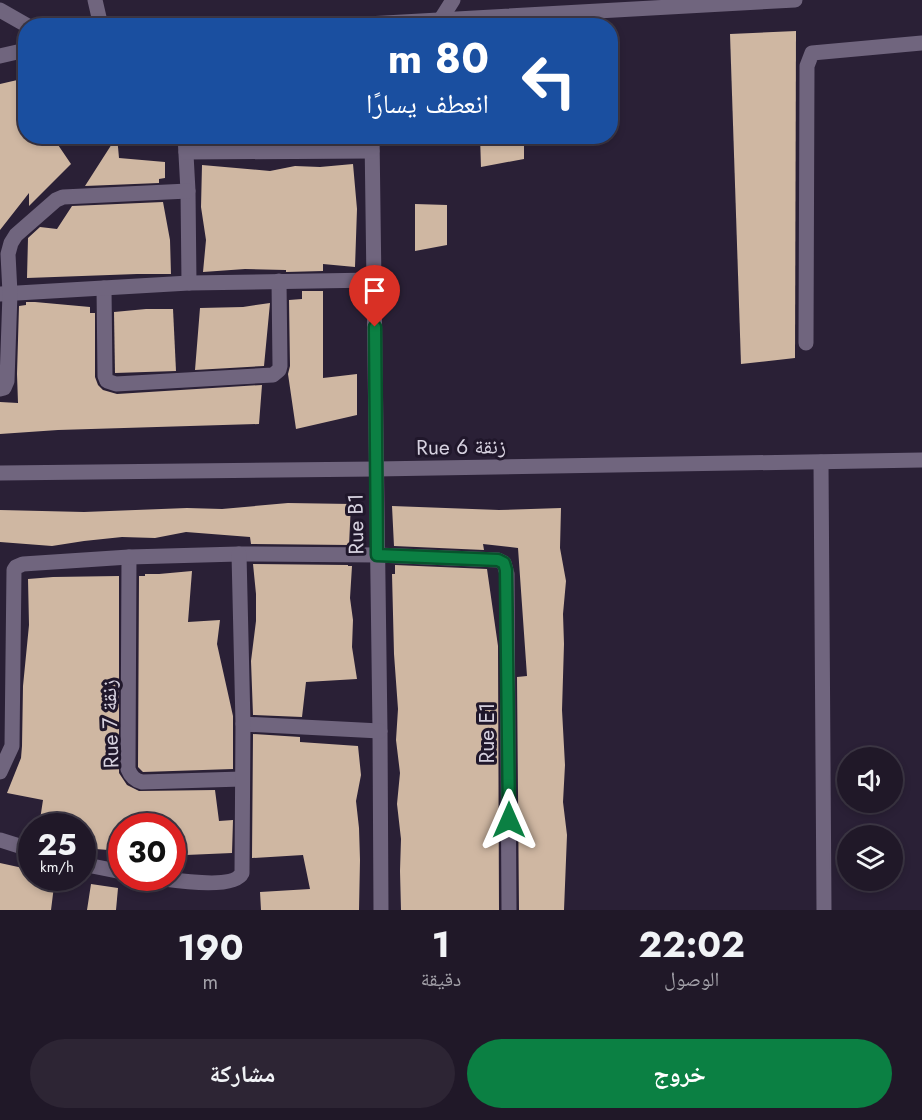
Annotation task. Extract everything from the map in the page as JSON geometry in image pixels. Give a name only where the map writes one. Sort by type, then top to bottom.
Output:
[{"type":"street","points":[[95,0],[99,18]]},
{"type":"street","points":[[442,18],[453,0]]},
{"type":"street","points":[[476,18],[795,0]]},
{"type":"street","points":[[0,10],[18,20]]},
{"type":"street","points":[[806,343],[807,66],[812,53],[922,43]]},
{"type":"street","points":[[0,56],[18,52]]},
{"type":"street","points":[[186,144],[189,284]]},
{"type":"street","points":[[186,152],[372,144]]},
{"type":"street","name":"Rue B1","points":[[372,144],[381,910]]},
{"type":"street","points":[[0,389],[4,388],[7,381],[5,294],[8,254],[16,235],[56,200],[68,196],[188,191]]},
{"type":"street","points":[[5,294],[189,284],[374,280]]},
{"type":"street","points":[[104,288],[105,376],[107,381],[116,384],[273,375],[279,370],[280,364],[279,281]]},
{"type":"street","name":"Rue 6 زنقة","points":[[0,473],[922,460]]},
{"type":"street","points":[[821,462],[824,910]]},
{"type":"street","points":[[0,772],[6,746],[14,570],[16,567],[28,563],[129,557],[239,554],[377,555]]},
{"type":"street","points":[[186,881],[219,883],[240,877],[243,871],[243,724],[239,554]]},
{"type":"street","name":"Rue E1","points":[[377,555],[498,560],[504,563],[507,574],[509,910]]},
{"type":"street","name":"Rue 7 زنقة","points":[[129,557],[128,770],[142,782],[243,779]]},
{"type":"street","points":[[243,724],[380,732]]},
{"type":"street","points":[[0,840],[18,846]]},
{"type":"building","points":[[796,31],[795,358],[741,364],[730,34]]},
{"type":"building","points":[[18,80],[18,144],[57,144],[71,164],[29,206],[29,193],[0,230],[0,84]]},
{"type":"building","points":[[112,144],[118,144],[119,158],[165,162],[165,178],[159,179],[159,183],[85,186]]},
{"type":"building","points":[[480,144],[524,144],[524,159],[481,167]]},
{"type":"building","points":[[353,164],[357,209],[355,267],[323,264],[323,271],[286,272],[286,270],[245,269],[203,272],[206,240],[201,207],[202,165],[270,171],[295,166],[320,167]]},
{"type":"building","points":[[163,202],[170,240],[171,274],[27,278],[28,238],[40,227],[57,229],[72,206]]},
{"type":"building","points":[[415,204],[447,205],[447,245],[415,251]]},
{"type":"building","points":[[302,291],[323,291],[323,378],[357,374],[357,415],[296,429],[288,374],[290,366],[289,300],[302,299]]},
{"type":"building","points":[[26,302],[90,307],[90,313],[95,313],[95,377],[103,390],[117,394],[262,385],[259,424],[0,434],[0,402],[18,403],[19,306],[26,305]]},
{"type":"building","points":[[270,303],[264,366],[195,370],[200,308],[243,307]]},
{"type":"building","points":[[173,309],[176,371],[115,373],[114,312]]},
{"type":"building","points":[[288,503],[351,504],[349,545],[251,544],[250,537],[186,532],[155,538],[122,537],[52,546],[0,542],[0,510],[84,512],[222,509]]},
{"type":"building","points":[[392,506],[499,510],[561,508],[560,548],[566,581],[563,614],[562,710],[565,765],[563,802],[567,835],[564,910],[519,910],[517,677],[527,676],[518,548],[483,544],[484,550],[394,546]]},
{"type":"building","points":[[253,564],[352,566],[350,598],[353,620],[352,647],[357,679],[306,682],[302,717],[253,715],[251,661],[256,621],[256,594]]},
{"type":"building","points":[[395,565],[487,569],[498,646],[499,910],[401,910],[401,839],[397,804],[400,773],[396,740],[398,709],[392,574],[395,574]]},
{"type":"building","points":[[192,571],[188,622],[220,620],[217,644],[233,716],[233,769],[143,772],[138,767],[139,576]]},
{"type":"building","points":[[119,576],[119,773],[127,785],[139,791],[215,790],[219,821],[233,820],[232,853],[186,855],[186,813],[108,813],[108,850],[96,849],[96,813],[41,813],[43,800],[7,793],[21,758],[23,686],[29,625],[28,579]]},
{"type":"building","points":[[253,734],[300,737],[300,742],[358,746],[361,775],[356,801],[360,860],[359,910],[261,910],[260,892],[310,889],[303,855],[252,858]]},
{"type":"building","points":[[0,863],[18,867],[18,891],[53,891],[51,910],[0,910]]},
{"type":"building","points":[[96,885],[108,887],[108,891],[118,891],[116,910],[87,910],[90,891],[96,891]]},
{"type":"route","points":[[375,327],[377,555],[498,560],[504,563],[506,570],[509,820]]}]
